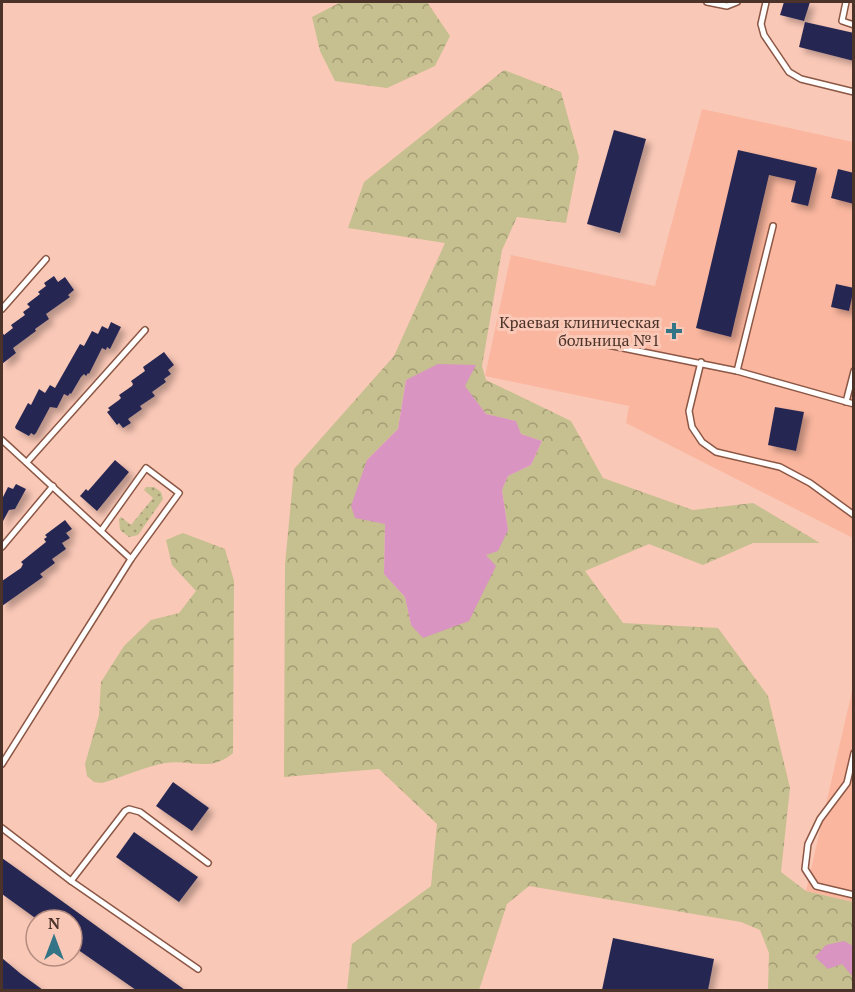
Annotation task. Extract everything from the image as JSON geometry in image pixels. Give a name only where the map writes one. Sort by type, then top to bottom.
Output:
[{"type":"lane","points":[[707,2],[727,6],[737,2]]},
{"type":"lane","points":[[766,2],[761,24],[764,35],[789,72],[801,79],[854,92]]},
{"type":"lane","points":[[846,2],[842,21],[854,25]]},
{"type":"lane","points":[[737,371],[773,226]]},
{"type":"lane","points":[[2,309],[46,259]]},
{"type":"lane","points":[[27,462],[146,330]]},
{"type":"lane","points":[[603,344],[701,362],[854,404]]},
{"type":"lane","points":[[701,362],[689,411],[692,427],[702,442],[716,452],[780,467],[810,483],[854,515]]},
{"type":"lane","points":[[846,402],[854,371]]},
{"type":"lane","points":[[2,440],[131,559]]},
{"type":"lane","points":[[2,764],[131,559],[179,493],[146,468],[101,531]]},
{"type":"lane","points":[[2,547],[53,486]]},
{"type":"lane","points":[[854,753],[847,783],[820,819],[808,844],[805,869],[816,886],[854,895]]},
{"type":"lane","points":[[71,880],[125,811],[129,809],[140,812],[208,863]]},
{"type":"lane","points":[[2,828],[71,880],[198,969]]},
{"type":"shaded area","name":"Краевая клиническая больница №1","points":[[702,109],[853,142],[853,538],[626,423],[629,406],[485,376],[511,255],[655,286]]},
{"type":"shaded area","points":[[438,364],[476,365],[465,386],[486,414],[516,421],[521,434],[542,441],[531,465],[508,476],[502,490],[508,530],[498,551],[486,555],[496,566],[469,621],[423,638],[411,625],[405,597],[384,574],[385,524],[355,518],[351,506],[367,460],[398,429],[406,380]]},
{"type":"shaded area","points":[[853,687],[853,902],[806,891]]},
{"type":"shaded area","points":[[844,941],[853,946],[853,977],[842,964],[828,969],[815,957],[826,945]]},
{"type":"green space","points":[[341,2],[427,2],[450,36],[435,66],[387,88],[335,81],[320,51],[312,17]]},
{"type":"green space","points":[[504,70],[561,92],[579,157],[566,223],[517,217],[502,250],[482,366],[486,380],[571,421],[603,478],[693,510],[753,503],[820,543],[753,543],[703,565],[649,544],[585,571],[623,623],[718,628],[768,696],[790,788],[781,872],[806,891],[853,902],[853,990],[768,990],[769,953],[760,930],[741,922],[529,886],[507,904],[479,990],[347,990],[352,944],[431,886],[437,824],[379,769],[284,777],[285,565],[294,469],[394,356],[445,243],[348,228],[364,182]],"holes":[[[475,365],[464,386],[486,414],[515,421],[521,434],[542,441],[531,465],[508,476],[502,490],[508,530],[411,625],[405,597],[384,574],[385,523],[367,460],[398,429],[406,380]]]},
{"type":"green space","points":[[146,487],[154,487],[161,492],[163,499],[138,535],[129,537],[120,530],[119,519],[121,517],[131,525],[153,498],[144,490]]},
{"type":"green space","points":[[183,533],[225,549],[234,581],[233,753],[225,759],[208,764],[165,763],[102,783],[94,782],[87,776],[85,764],[99,715],[101,682],[124,646],[151,620],[179,613],[196,591],[172,565],[166,540]]},
{"type":"building","points":[[784,2],[810,2],[804,21],[780,15]]},
{"type":"building","points":[[805,22],[854,33],[854,61],[799,47]]},
{"type":"building","points":[[614,130],[646,139],[620,233],[587,224]]},
{"type":"building","points":[[738,150],[817,168],[808,206],[791,202],[796,181],[769,175],[731,337],[696,328]]},
{"type":"building","points":[[838,169],[854,173],[854,204],[831,198]]},
{"type":"building","points":[[54,276],[58,282],[65,277],[74,290],[68,295],[70,297],[46,314],[49,319],[13,348],[16,353],[2,364],[2,332],[4,335],[13,328],[11,325],[25,315],[23,312],[30,307],[27,304],[40,294],[38,292],[46,286],[44,283]]},
{"type":"building","points":[[836,284],[854,288],[849,311],[831,307]]},
{"type":"building","points":[[111,322],[121,327],[110,349],[102,348],[89,374],[81,377],[71,394],[68,396],[64,394],[57,408],[50,407],[34,435],[31,433],[29,436],[16,429],[28,403],[31,405],[39,389],[45,393],[50,385],[55,388],[80,344],[84,346],[92,331],[98,334],[102,326],[108,329]]},
{"type":"building","points":[[164,352],[174,365],[168,370],[171,374],[164,379],[166,382],[152,392],[155,396],[140,406],[142,409],[128,419],[131,423],[123,428],[119,423],[117,425],[107,412],[110,410],[108,408],[121,398],[119,395],[132,386],[131,381],[145,371],[143,367]]},
{"type":"building","points":[[775,407],[804,412],[796,451],[768,445]]},
{"type":"building","points":[[115,460],[129,472],[97,511],[80,496],[86,489],[88,491]]},
{"type":"building","points":[[16,484],[26,489],[15,509],[9,510],[2,523],[2,499],[8,487],[13,489]]},
{"type":"building","points":[[65,520],[72,529],[66,533],[70,538],[62,543],[66,549],[52,559],[55,563],[40,574],[43,577],[2,606],[2,581],[21,568],[23,564],[21,562],[46,542],[45,535]]},
{"type":"building","points":[[173,782],[209,808],[192,831],[156,806]]},
{"type":"building","points":[[134,832],[198,877],[179,902],[116,857]]},
{"type":"building","points":[[2,858],[71,908],[24,908],[24,910],[2,894]]},
{"type":"building","points":[[84,917],[185,990],[136,990],[84,954]]},
{"type":"building","points":[[613,938],[714,959],[708,990],[602,990]]},
{"type":"building","points":[[2,958],[21,974],[43,990],[2,990]]},
{"type":"place","name":"Краевая клиническая больница №1","points":[[674,331]]}]
